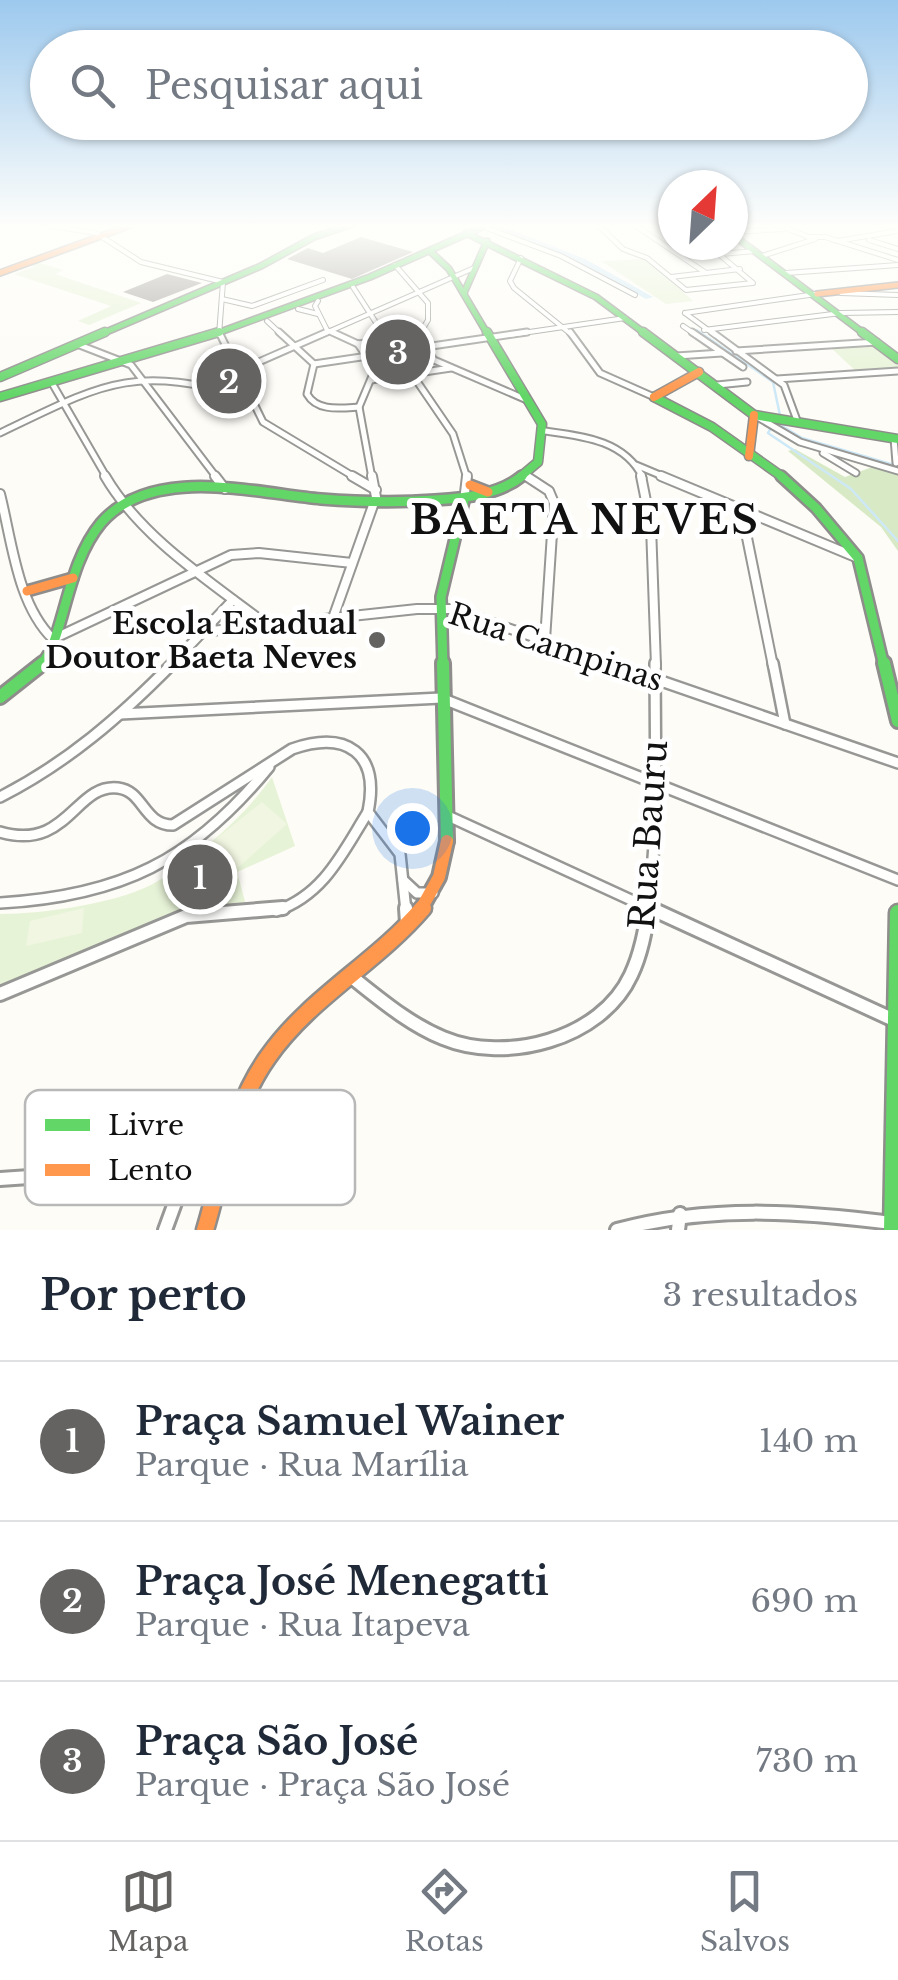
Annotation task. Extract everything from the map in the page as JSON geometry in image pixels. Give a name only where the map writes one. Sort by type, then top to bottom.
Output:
[{"type":"street","points":[[0,377],[210,281]]},
{"type":"street","points":[[0,368],[210,281]]},
{"type":"street","points":[[214,281],[222,298],[219,338],[268,426],[355,476],[375,496]]},
{"type":"street","points":[[222,298],[250,306],[319,281]]},
{"type":"street","points":[[0,397],[219,338],[316,306],[364,281]]},
{"type":"street","points":[[411,281],[421,290],[429,310],[418,336]]},
{"type":"street","points":[[204,386],[437,281]]},
{"type":"street","points":[[0,697],[34,673],[49,656],[88,537],[121,503],[175,488],[464,501],[526,476],[539,462],[544,431],[457,281]]},
{"type":"street","points":[[464,293],[468,281]]},
{"type":"street","points":[[512,281],[566,327],[600,373],[686,410],[822,510],[858,558],[898,722]]},
{"type":"street","points":[[566,281],[626,318],[717,385],[856,473]]},
{"type":"street","points":[[609,281],[635,295]]},
{"type":"street","points":[[676,281],[695,292],[752,281]]},
{"type":"street","points":[[798,281],[898,359]]},
{"type":"street","points":[[859,292],[898,284]]},
{"type":"street","points":[[353,287],[387,340]]},
{"type":"street","points":[[749,456],[773,422],[787,388],[685,313],[831,292],[898,295]]},
{"type":"street","points":[[289,293],[316,306],[327,330],[358,344],[375,369],[359,407],[375,496],[333,618]]},
{"type":"street","points":[[704,330],[841,312],[898,312]]},
{"type":"street","points":[[884,312],[898,323]]},
{"type":"street","points":[[425,347],[626,318]]},
{"type":"street","points":[[267,321],[314,364]]},
{"type":"street","points":[[683,326],[743,368]]},
{"type":"street","points":[[358,344],[418,336]]},
{"type":"street","points":[[418,336],[434,360],[527,400]]},
{"type":"street","points":[[734,352],[876,342]]},
{"type":"street","points":[[77,344],[130,363],[225,489]]},
{"type":"street","points":[[676,356],[722,353]]},
{"type":"street","points":[[314,364],[368,356]]},
{"type":"street","points":[[314,364],[307,394],[311,401],[329,408],[359,407]]},
{"type":"street","points":[[371,380],[451,368]]},
{"type":"street","points":[[776,379],[898,371]]},
{"type":"street","points":[[654,397],[699,372]]},
{"type":"street","points":[[250,1090],[267,1058],[292,1026],[407,925],[434,893],[446,855],[441,608],[446,566],[470,485],[467,463],[412,374]]},
{"type":"street","points":[[0,433],[108,385],[145,378],[249,397]]},
{"type":"street","points":[[717,385],[746,382]]},
{"type":"street","points":[[52,384],[121,503],[195,569],[267,625]]},
{"type":"street","points":[[773,422],[896,439],[897,467],[811,446]]},
{"type":"street","points":[[544,431],[593,441],[636,465],[858,558]]},
{"type":"street","name":"Rua Bauru","points":[[350,976],[418,1026],[452,1043],[493,1050],[535,1044],[568,1033],[598,1015],[620,993],[632,973],[649,906],[656,679],[647,494],[636,465]]},
{"type":"street","points":[[355,476],[373,470]]},
{"type":"street","points":[[526,476],[549,491],[554,503],[545,640]]},
{"type":"street","points":[[470,485],[494,492]]},
{"type":"street","points":[[0,494],[27,591],[44,634],[52,639]]},
{"type":"street","points":[[741,508],[785,724]]},
{"type":"street","points":[[52,639],[195,569],[246,553],[352,562]]},
{"type":"street","points":[[27,591],[73,578]]},
{"type":"street","points":[[0,797],[46,773],[120,714],[233,600]]},
{"type":"street","name":"Rua Campinas","points":[[202,632],[441,608],[545,640],[898,763]]},
{"type":"street","points":[[120,714],[442,698],[898,880]]},
{"type":"street","points":[[0,832],[14,839],[36,840],[59,826],[87,800],[114,787],[131,792],[149,820],[158,825],[173,825],[275,760],[313,741],[351,747],[368,763],[374,787],[368,812],[324,882],[293,905],[275,911],[186,916],[0,994]]},
{"type":"street","points":[[0,903],[79,895],[156,872],[213,826],[275,760]]},
{"type":"street","points":[[368,812],[400,854],[407,925]]},
{"type":"street","points":[[448,816],[896,1021]]},
{"type":"street","points":[[403,880],[417,893],[434,893]]},
{"type":"street","points":[[617,1230],[680,1214],[756,1208],[892,1226],[898,913]]},
{"type":"street","points":[[0,1179],[25,1176]]},
{"type":"street","points":[[165,1230],[174,1205]]},
{"type":"street","points":[[205,1230],[213,1205]]},
{"type":"street","points":[[678,1230],[680,1214]]},
{"type":"green space","points":[[36,281],[77,281],[141,303],[89,325],[78,321],[111,306]]},
{"type":"green space","points":[[632,281],[671,281],[693,301],[666,304]]},
{"type":"green space","points":[[416,338],[431,359],[379,368],[365,345]]},
{"type":"green space","points":[[874,345],[898,364],[898,369],[857,372],[830,347]]},
{"type":"green space","points":[[795,449],[845,477],[875,466],[898,473],[898,551],[881,527],[788,451]]},
{"type":"green space","points":[[272,777],[295,846],[237,872],[246,905],[184,908],[0,986],[0,914],[82,906],[143,889],[220,834]]},
{"type":"green space","points":[[262,802],[287,824],[233,872],[227,866],[188,898],[170,876]]},
{"type":"green space","points":[[84,908],[82,933],[26,946],[30,921]]},
{"type":"building","points":[[149,281],[202,283],[153,302],[123,292]]},
{"type":"waterway","points":[[620,281],[649,297]]},
{"type":"waterway","points":[[697,330],[773,382],[782,425]]},
{"type":"waterway","points":[[782,426],[802,438],[898,466]]},
{"type":"waterway","points":[[771,428],[768,433],[851,489],[898,541]]},
{"type":"traffic: fast","points":[[0,377],[225,281]]},
{"type":"traffic: fast","points":[[0,397],[126,362],[359,281]]},
{"type":"traffic: fast","points":[[0,697],[47,658],[89,541],[115,509],[134,498],[202,487],[344,501],[464,498],[510,486],[538,462],[542,424],[456,281]]},
{"type":"traffic: fast","points":[[464,293],[469,281]]},
{"type":"traffic: fast","points":[[564,281],[596,297],[754,415],[898,439]]},
{"type":"traffic: fast","points":[[795,281],[898,359]]},
{"type":"traffic: fast","points":[[654,397],[712,427],[767,464],[816,508],[858,558],[898,721]]},
{"type":"traffic: fast","points":[[447,841],[441,597],[464,501]]},
{"type":"traffic: fast","points":[[892,1230],[898,913]]},
{"type":"traffic: slow","points":[[817,294],[898,285]]},
{"type":"traffic: slow","points":[[654,397],[699,372]]},
{"type":"traffic: slow","points":[[749,456],[754,415]]},
{"type":"traffic: slow","points":[[470,485],[488,492]]},
{"type":"traffic: slow","points":[[27,591],[73,578]]},
{"type":"traffic: slow","points":[[250,1090],[267,1058],[289,1031],[374,959],[423,907],[439,877],[447,841]]},
{"type":"traffic: slow","points":[[205,1230],[212,1205]]},
{"type":"place","name":"Praça São José","points":[[398,352]]},
{"type":"place","name":"Praça José Menegatti","points":[[229,381]]},
{"type":"place","name":"Escola Estadual Doutor Baeta Neves","points":[[377,640]]},
{"type":"place","name":"Praça Samuel Wainer","points":[[200,877]]},
{"type":"district","name":"BAETA NEVES","points":[[585,520]]}]
